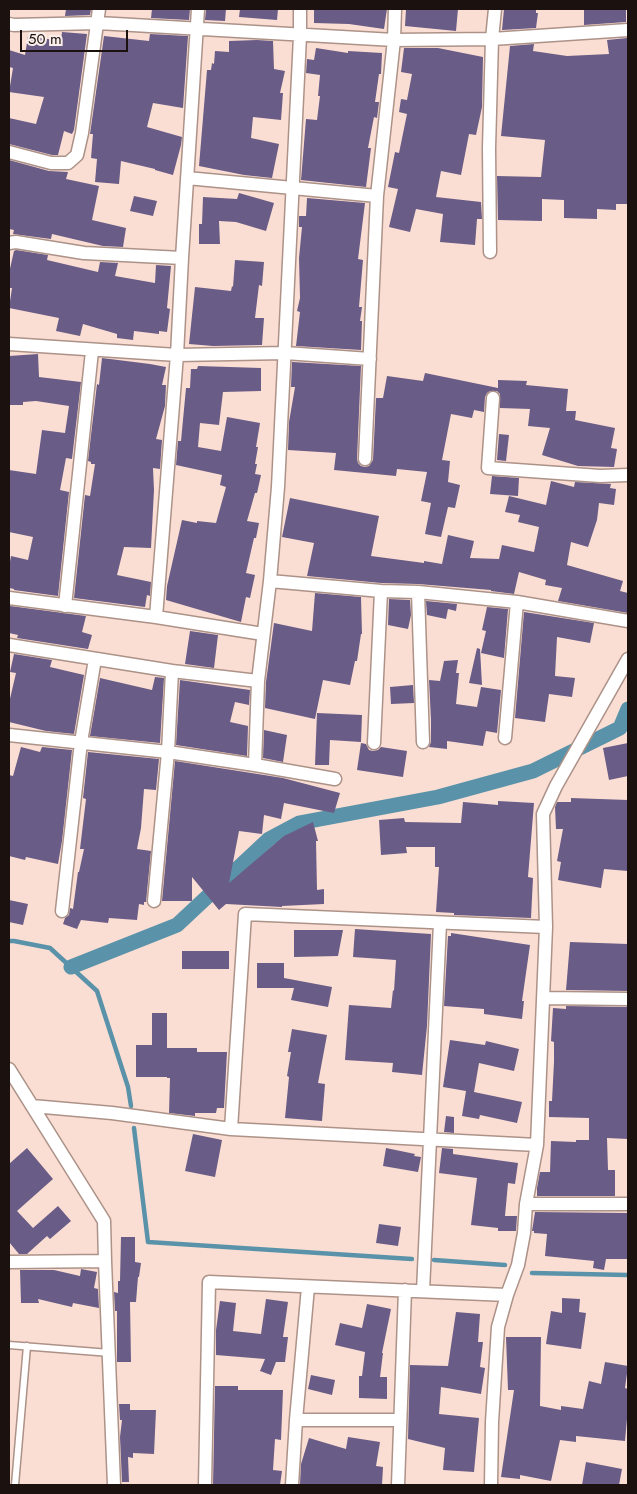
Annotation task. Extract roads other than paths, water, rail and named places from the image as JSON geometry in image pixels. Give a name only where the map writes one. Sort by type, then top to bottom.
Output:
[{"type":"street","points":[[9,152],[51,163],[68,163],[77,155],[82,133],[99,9]]},
{"type":"street","points":[[156,617],[177,355],[198,9]]},
{"type":"street","points":[[255,765],[258,681],[270,581],[278,487],[300,9]]},
{"type":"street","points":[[365,459],[378,196],[396,9]]},
{"type":"street","points":[[490,252],[489,148],[492,39],[495,9]]},
{"type":"street","points":[[11,25],[98,23],[394,40],[492,39],[628,30]]},
{"type":"street","points":[[187,178],[378,196]]},
{"type":"street","points":[[9,243],[16,242],[84,253],[182,258]]},
{"type":"street","points":[[9,344],[177,355],[284,352],[370,359]]},
{"type":"street","points":[[65,606],[92,350]]},
{"type":"street","points":[[494,398],[488,468],[600,476],[628,475]]},
{"type":"street","points":[[270,581],[381,591],[418,592],[517,602],[628,621]]},
{"type":"street","points":[[374,742],[381,591]]},
{"type":"street","points":[[418,592],[423,742]]},
{"type":"street","points":[[9,598],[156,617],[263,634]]},
{"type":"street","points":[[505,738],[517,602]]},
{"type":"street","points":[[9,646],[172,671],[258,681]]},
{"type":"street","points":[[62,911],[81,742],[95,659]]},
{"type":"street","points":[[491,1485],[492,1422],[498,1327],[518,1265],[524,1233],[526,1204],[537,1145],[546,927],[543,814],[556,786],[628,659]]},
{"type":"street","points":[[154,901],[168,752],[172,671]]},
{"type":"street","points":[[9,735],[168,752],[334,779]]},
{"type":"street","points":[[230,1129],[245,914],[546,927]]},
{"type":"street","points":[[423,1291],[440,923]]},
{"type":"street","points":[[544,998],[628,999]]},
{"type":"street","points":[[9,1069],[104,1221],[114,1485]]},
{"type":"street","points":[[32,1106],[112,1113],[230,1129],[537,1145]]},
{"type":"street","points":[[526,1204],[628,1204]]},
{"type":"street","points":[[9,1262],[105,1261]]},
{"type":"street","points":[[205,1485],[209,1282],[507,1295]]},
{"type":"street","points":[[292,1485],[308,1286]]},
{"type":"street","points":[[398,1485],[405,1290]]},
{"type":"street","points":[[296,1420],[400,1420]]},
{"type":"lane","points":[[9,1345],[110,1353]]},
{"type":"lane","points":[[15,1485],[27,1346]]},
{"type":"waterway","points":[[71,967],[177,925],[269,839],[299,823],[438,797],[533,771],[620,728],[628,709]]},
{"type":"waterway","points":[[9,941],[50,948],[97,991],[128,1087],[131,1106]]},
{"type":"waterway","points":[[134,1128],[148,1242],[412,1259]]},
{"type":"waterway","points":[[434,1260],[505,1265]]},
{"type":"waterway","points":[[532,1273],[628,1275]]}]
